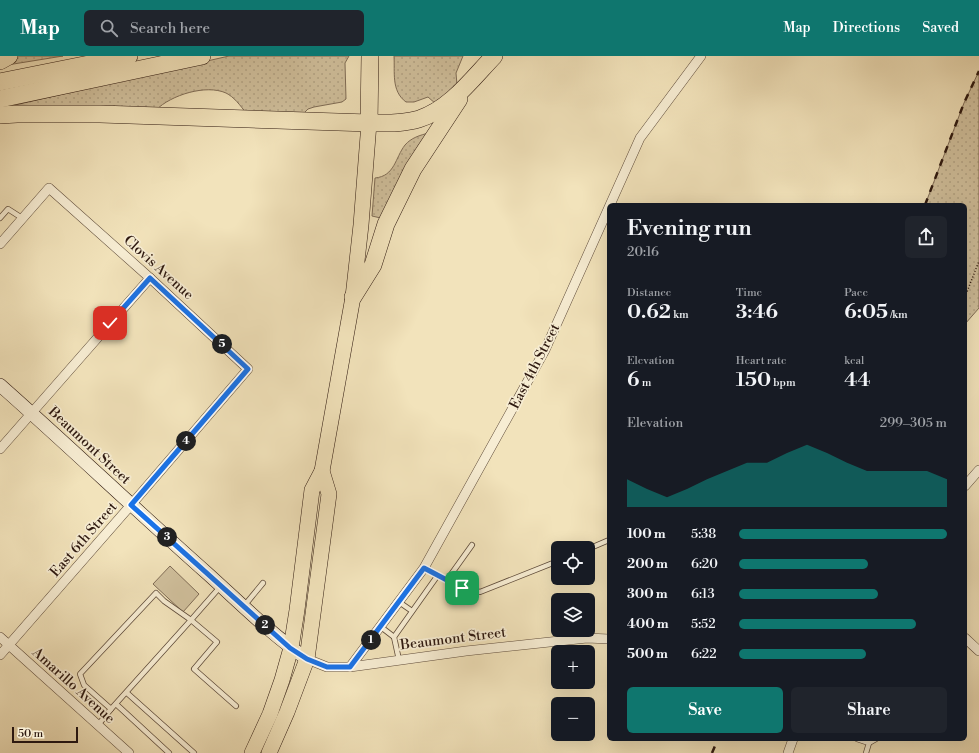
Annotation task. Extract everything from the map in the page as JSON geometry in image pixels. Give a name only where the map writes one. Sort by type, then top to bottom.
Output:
[{"type":"highway","points":[[0,61],[9,56]]},
{"type":"highway","points":[[0,82],[129,56]]},
{"type":"highway","points":[[0,99],[202,56]]},
{"type":"highway","points":[[369,123],[370,56]]},
{"type":"highway","points":[[0,115],[100,114],[369,123],[410,121],[423,117],[437,110],[450,100],[467,85],[494,56]]},
{"type":"highway","points":[[353,297],[372,265],[386,224],[413,168],[449,115],[467,85]]},
{"type":"main road","points":[[252,753],[270,714],[282,680],[290,648],[298,602],[312,490],[322,471],[353,297],[361,225],[369,123]]},
{"type":"main road","points":[[269,753],[288,712],[307,659],[329,494],[322,471]]},
{"type":"street","name":"East 4th Street","points":[[611,203],[640,138],[701,56]]},
{"type":"street","name":"Clovis Avenue","points":[[22,218],[49,188],[150,278],[248,369]]},
{"type":"street","name":"East 4th Street","points":[[350,667],[424,568],[545,350],[607,212]]},
{"type":"street","points":[[0,244],[22,218]]},
{"type":"street","points":[[0,449],[150,278]]},
{"type":"street","name":"East 6th Street","points":[[0,655],[248,369]]},
{"type":"street","name":"Beaumont Street","points":[[0,385],[290,648],[307,659],[327,667],[350,667],[474,650],[587,638],[607,639]]},
{"type":"street","points":[[967,484],[979,470]]},
{"type":"street","name":"Amarillo Avenue","points":[[0,637],[128,753]]},
{"type":"street","points":[[967,640],[979,651]]},
{"type":"street","points":[[788,753],[792,741]]},
{"type":"lane","points":[[0,218],[8,209],[22,218]]},
{"type":"lane","points":[[595,546],[607,541]]},
{"type":"lane","points":[[447,580],[472,545]]},
{"type":"lane","points":[[424,568],[462,588],[480,592],[551,564]]},
{"type":"lane","points":[[394,637],[438,575]]},
{"type":"lane","points":[[244,606],[263,583]]},
{"type":"lane","points":[[98,725],[221,586]]},
{"type":"lane","points":[[111,709],[84,685],[80,674],[156,593],[164,601],[191,620],[217,642],[194,668],[236,706]]},
{"type":"lane","points":[[399,602],[412,611]]},
{"type":"lane","points":[[381,627],[394,637],[399,660]]},
{"type":"lane","points":[[127,693],[194,753]]},
{"type":"lane","points":[[116,704],[169,753]]},
{"type":"lane","points":[[863,741],[869,743]]},
{"type":"lane","points":[[866,753],[869,743],[872,741]]},
{"type":"path","points":[[967,292],[979,261]]},
{"type":"shaded area","points":[[17,56],[63,56],[1,66]]},
{"type":"shaded area","points":[[229,56],[349,56],[345,63],[346,99],[342,102],[308,109],[303,114],[246,113],[237,102],[226,93],[209,90],[189,92],[170,100],[156,110],[15,105]]},
{"type":"shaded area","points":[[394,56],[463,56],[456,73],[457,85],[436,104],[428,97],[414,102],[406,102],[401,98],[396,87],[394,75]]},
{"type":"shaded area","points":[[979,71],[979,308],[967,322],[967,203],[926,203],[964,103]]},
{"type":"shaded area","points":[[429,133],[385,219],[372,216],[375,178],[382,177],[391,170],[405,145],[410,140]]},
{"type":"shaded area","points":[[170,566],[199,594],[183,612],[153,584]]},
{"type":"railway","points":[[926,203],[964,103],[979,71]]},
{"type":"railway","points":[[712,753],[717,741]]},
{"type":"route","points":[[110,323],[150,278],[248,369],[131,505],[290,648],[307,659],[327,667],[350,667],[424,568],[462,588]]}]
